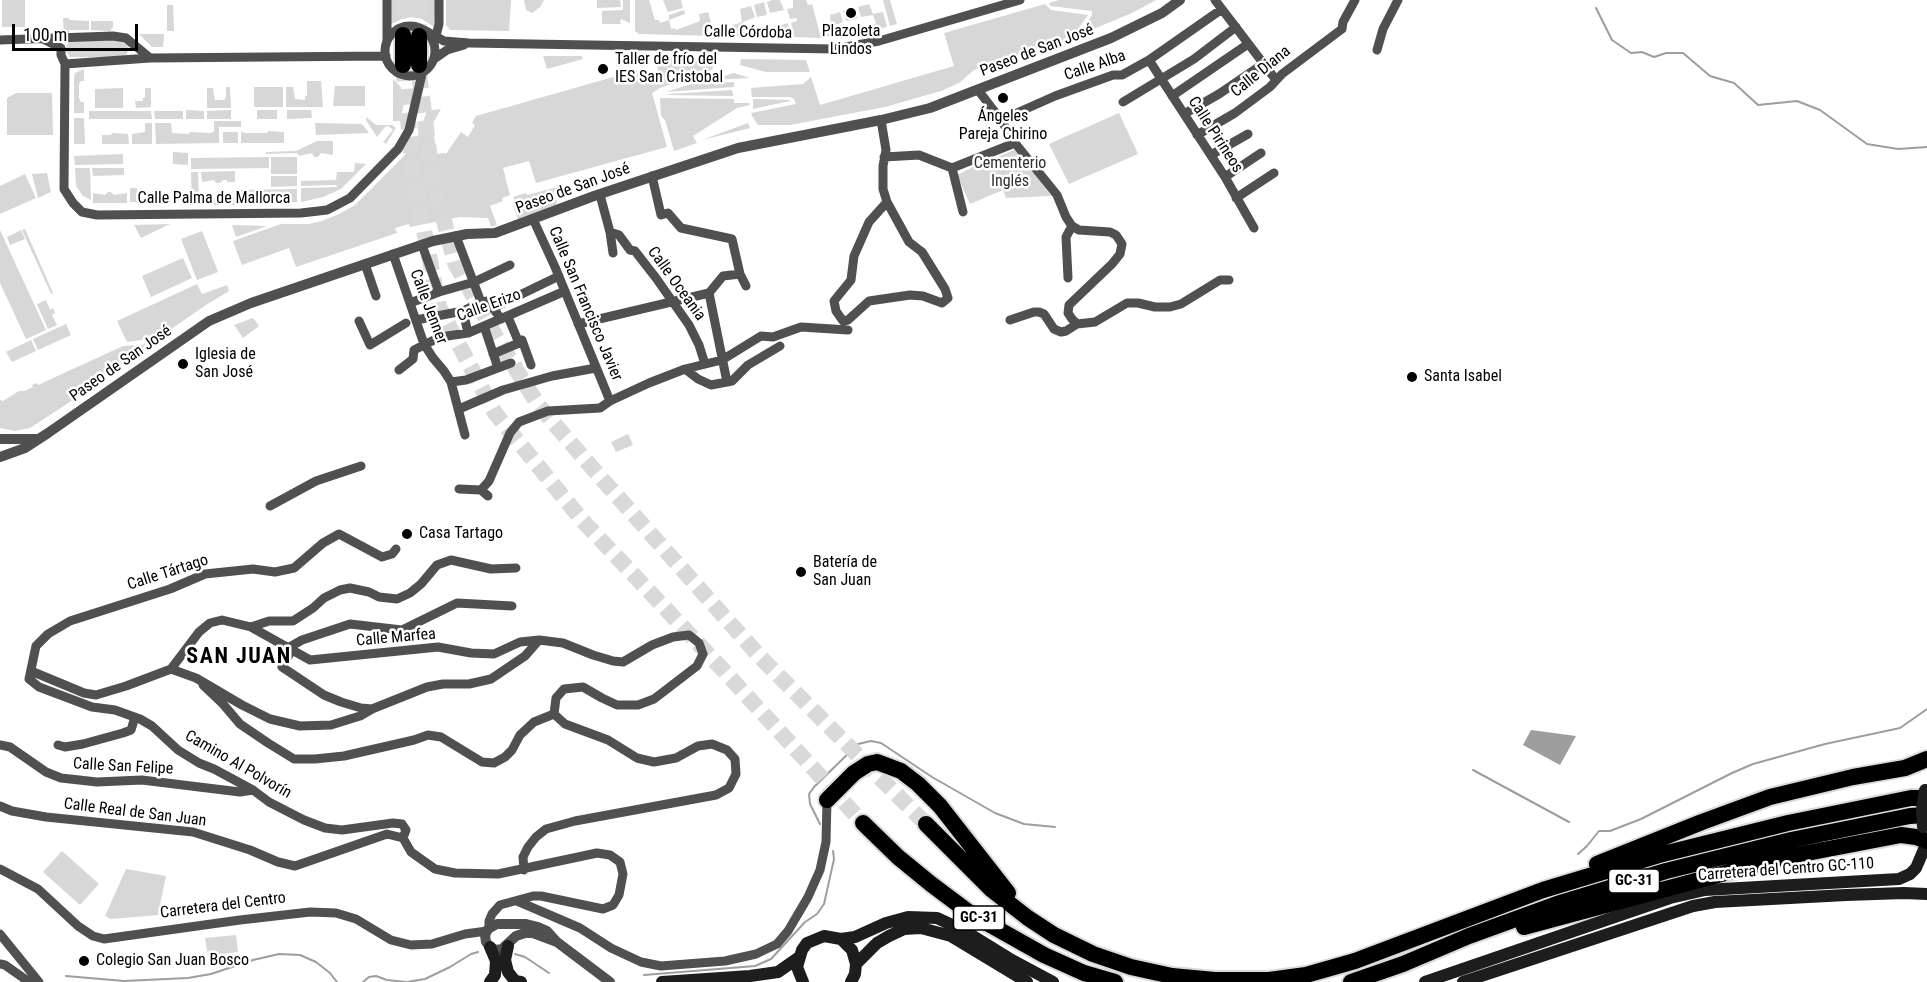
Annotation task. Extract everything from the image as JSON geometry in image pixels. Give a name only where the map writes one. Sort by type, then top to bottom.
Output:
[{"type":"highway","points":[[420,66],[423,36]]},
{"type":"highway","points":[[1543,890],[1567,877],[1770,797],[1853,777],[1905,768],[1927,759]]},
{"type":"highway","points":[[827,800],[854,773],[868,764],[878,762],[901,771],[918,784],[939,806],[1028,918]]},
{"type":"highway","name":"GC-31","points":[[926,824],[992,890],[1054,935],[1093,954],[1131,967],[1172,976],[1215,980],[1269,980],[1306,975],[1355,961],[1543,890],[1659,855],[1788,823],[1911,798],[1926,791]]},
{"type":"highway","name":"GC-31","points":[[1351,982],[1557,904],[1666,871],[1791,840],[1910,816],[1926,833]]},
{"type":"highway","name":"GC-31","points":[[863,823],[930,884],[971,914],[1044,954],[1084,973],[1114,982]]},
{"type":"highway","points":[[1403,964],[1541,922],[1781,858],[1901,835],[1916,837],[1926,833]]},
{"type":"main road","points":[[1926,791],[1922,808],[1926,833]]},
{"type":"main road","name":"Carretera del Centro GC-110","points":[[1425,982],[1670,898],[1705,891],[1899,879],[1916,868],[1926,833]]},
{"type":"main road","points":[[1904,893],[1927,888]]},
{"type":"main road","points":[[1904,893],[1927,894]]},
{"type":"main road","name":"Carretera del Centro GC-110","points":[[1464,982],[1693,906],[1715,902],[1904,893]]},
{"type":"main road","points":[[662,982],[778,972],[798,958],[807,943],[815,938],[855,937],[886,923],[908,917],[937,918],[965,931],[1053,982]]},
{"type":"main road","points":[[856,964],[877,943],[889,936],[904,929],[921,928],[951,936],[1027,982]]},
{"type":"main road","points":[[490,982],[495,975],[496,962],[492,933]]},
{"type":"main road","points":[[841,939],[852,950],[856,964],[851,982]]},
{"type":"main road","points":[[509,943],[505,960],[508,972],[515,981],[521,982]]},
{"type":"main road","points":[[798,958],[797,967],[803,982]]},
{"type":"street","points":[[387,0],[386,56],[389,64],[404,76],[413,76],[420,66]]},
{"type":"street","points":[[439,0],[439,24],[447,38],[455,41]]},
{"type":"street","name":"Calle Córdoba","points":[[423,36],[469,43],[835,49],[879,41],[1020,0]]},
{"type":"street","name":"Paseo de San José","points":[[0,457],[25,448],[209,321],[251,303],[422,245],[456,236],[495,233],[652,176],[738,148],[930,108],[1111,38],[1162,13],[1180,0]]},
{"type":"street","points":[[1215,0],[1276,80]]},
{"type":"street","name":"Calle Diana","points":[[1197,135],[1235,113],[1342,29],[1343,22],[1355,0]]},
{"type":"street","points":[[1377,50],[1383,29],[1398,0]]},
{"type":"street","name":"Calle Alba","points":[[1001,120],[1065,92],[1113,75],[1122,75],[1149,60],[1222,9]]},
{"type":"street","points":[[386,43],[398,29],[406,26],[415,26],[423,36],[439,24]]},
{"type":"street","points":[[1123,102],[1194,59],[1236,27]]},
{"type":"street","points":[[0,40],[43,39],[63,43],[113,36],[126,38],[150,58]]},
{"type":"street","points":[[63,43],[61,55],[65,64],[150,58],[386,56]]},
{"type":"street","name":"Calle Córdoba","points":[[420,66],[447,50],[469,43]]},
{"type":"street","points":[[1172,96],[1248,44]]},
{"type":"street","name":"Calle Pirineos","points":[[1149,60],[1225,177],[1254,228]]},
{"type":"street","name":"Calle Palma de Mallorca","points":[[65,64],[64,189],[81,212],[97,215],[301,213],[327,210],[350,198],[398,149],[409,130],[420,66]]},
{"type":"street","points":[[1184,114],[1219,94],[1263,64]]},
{"type":"street","points":[[978,90],[1015,143],[1057,195],[1066,218],[1072,226],[1079,230],[1110,232],[1116,235],[1122,244],[1120,254],[1113,264],[1069,305],[1068,313],[1071,320],[1077,324]]},
{"type":"street","points":[[881,120],[886,150],[883,189],[887,202],[909,242],[922,252],[945,289],[948,298],[942,303],[923,296],[910,295],[869,301],[848,320],[843,321],[836,311],[834,301],[851,280],[854,256],[869,222],[887,202]]},
{"type":"street","points":[[1211,155],[1248,134]]},
{"type":"street","points":[[884,157],[919,155],[952,168],[1015,143]]},
{"type":"street","points":[[1225,177],[1261,153]]},
{"type":"street","points":[[952,168],[963,212]]},
{"type":"street","points":[[1236,198],[1274,173]]},
{"type":"street","points":[[652,176],[661,215],[668,213],[681,228],[732,239],[740,273],[746,286]]},
{"type":"street","points":[[600,195],[613,253]]},
{"type":"street","name":"Calle San Francisco Javier","points":[[533,219],[610,401]]},
{"type":"street","points":[[1068,278],[1066,237],[1072,226]]},
{"type":"street","name":"Calle Oceania","points":[[610,232],[619,235],[630,250],[635,251],[689,325],[705,364]]},
{"type":"street","points":[[456,236],[481,302]]},
{"type":"street","points":[[422,245],[438,292]]},
{"type":"street","name":"Calle Jenner","points":[[393,254],[410,303],[411,321],[433,358],[452,382],[465,435]]},
{"type":"street","points":[[365,264],[376,296]]},
{"type":"street","points":[[410,303],[474,282],[510,265]]},
{"type":"street","points":[[578,324],[709,293],[723,276],[740,273]]},
{"type":"street","points":[[493,308],[559,276]]},
{"type":"street","points":[[1010,320],[1040,312],[1044,314],[1054,329],[1066,332],[1077,324],[1095,322],[1127,303],[1138,303],[1155,308],[1170,307],[1220,280],[1229,280]]},
{"type":"street","name":"Calle Erizo","points":[[424,344],[440,337],[468,333],[565,291]]},
{"type":"street","points":[[709,293],[728,382]]},
{"type":"street","points":[[359,321],[370,345],[411,321],[463,311],[488,301],[504,318],[519,343]]},
{"type":"street","points":[[463,311],[468,333]]},
{"type":"street","points":[[484,326],[498,368]]},
{"type":"street","points":[[459,489],[484,493],[510,433],[519,422],[548,411],[600,408],[649,383],[685,369],[722,360],[761,336],[773,337],[801,327],[848,330]]},
{"type":"street","points":[[493,354],[522,340],[531,365]]},
{"type":"street","points":[[399,369],[413,359],[414,350],[424,344]]},
{"type":"street","points":[[685,369],[711,385],[728,382],[732,381],[748,365],[780,346]]},
{"type":"street","points":[[452,382],[466,380],[511,363]]},
{"type":"street","points":[[459,409],[504,390],[552,376],[596,368]]},
{"type":"street","points":[[0,439],[37,439]]},
{"type":"street","points":[[270,506],[316,481],[362,466]]},
{"type":"street","name":"Calle Tártago","points":[[31,671],[36,646],[48,634],[70,621],[170,589],[196,577],[253,569],[275,572],[294,568],[323,543],[339,534],[382,557],[392,554],[396,549]]},
{"type":"street","points":[[31,671],[84,693],[96,695],[171,669],[195,636],[210,623],[222,620],[251,627],[268,621],[293,621],[324,598],[350,588],[369,592],[379,597],[400,598],[421,584],[437,565],[451,560],[491,569],[516,568]]},
{"type":"street","points":[[372,709],[361,708],[324,695],[282,667],[290,649],[302,640],[350,624],[402,630],[457,603],[512,606]]},
{"type":"street","name":"Calle Marfea","points":[[251,627],[310,660],[438,647],[471,653],[494,654],[520,642],[539,640]]},
{"type":"street","points":[[171,669],[196,678],[270,719],[300,726],[331,725],[360,716],[428,687],[443,684],[469,684],[491,679],[525,656],[539,640],[563,643],[603,658],[623,662],[652,645],[673,637],[689,635],[699,643],[703,654],[696,666],[654,699],[638,705],[617,705],[583,687],[564,689],[556,698],[554,714]]},
{"type":"street","name":"Camino Al Polvorín","points":[[31,671],[28,679],[39,687],[92,707],[115,710],[135,717],[152,726],[178,750],[199,763],[253,790],[269,802],[304,820],[326,828],[342,830],[393,823],[402,824],[406,830],[403,838]]},
{"type":"street","points":[[196,678],[240,724],[294,759],[344,756],[428,735],[441,737],[482,762],[494,763],[505,757],[512,750],[520,735],[534,723],[554,714]]},
{"type":"street","points":[[524,870],[524,857],[528,847],[546,829],[575,820],[716,795],[729,788],[736,774],[735,759],[727,750],[712,744],[698,746],[676,758],[654,762],[637,758],[608,740],[565,724],[554,714]]},
{"type":"street","points":[[58,745],[64,747],[83,744],[123,733],[131,730],[135,717]]},
{"type":"street","name":"Calle San Felipe","points":[[0,745],[10,747],[46,772],[61,778],[97,782],[142,780],[240,792],[253,790]]},
{"type":"street","points":[[518,901],[580,928],[611,948],[641,962],[661,966],[725,961],[756,954],[777,944],[788,931],[808,897],[820,870],[826,842],[827,800]]},
{"type":"street","name":"Calle Real de San Juan","points":[[0,806],[12,811],[46,817],[194,832],[295,866],[387,834],[403,838]]},
{"type":"street","points":[[403,838],[411,852],[435,869],[454,873],[498,874],[597,853],[610,855],[620,862],[623,874],[619,895],[613,905],[603,909],[541,896],[504,904],[496,908],[492,914],[492,933],[508,929],[509,943]]},
{"type":"street","name":"Carretera del Centro","points":[[0,869],[38,889],[78,926],[93,936],[104,939],[310,912],[336,913],[356,919],[391,940],[411,945],[432,944],[465,934],[492,933],[526,924],[547,931],[557,942],[609,982]]},
{"type":"street","name":"Carretera del Centro","points":[[492,933],[496,950],[502,949],[525,933],[533,933],[557,942]]},
{"type":"street","points":[[0,934],[39,982]]},
{"type":"street","points":[[0,964],[29,982]]},
{"type":"green space","points":[[2,0],[25,0],[25,27],[2,27]]},
{"type":"green space","points":[[391,0],[437,0],[434,27],[422,19],[412,17],[391,24]]},
{"type":"green space","points":[[446,0],[511,0],[509,31],[450,30],[446,25]]},
{"type":"green space","points":[[524,0],[544,0],[540,7],[532,13],[526,10]]},
{"type":"green space","points":[[597,0],[620,0],[621,7],[597,8]]},
{"type":"green space","points":[[623,0],[630,0],[630,23],[621,19],[621,24],[602,24],[602,11],[623,10]]},
{"type":"green space","points":[[635,0],[649,0],[655,20],[659,20],[660,23],[669,20],[671,29],[676,30],[700,21],[699,14],[708,12],[715,36],[639,34],[635,31]]},
{"type":"green space","points":[[663,0],[681,0],[683,8],[668,12]]},
{"type":"green space","points":[[780,0],[784,10],[770,13],[767,2]]},
{"type":"green space","points":[[793,0],[806,0],[808,5],[812,4],[821,38],[794,37],[791,23],[797,21],[797,18],[790,19],[787,9],[793,8]]},
{"type":"green space","points":[[883,0],[890,0],[897,24],[890,26]]},
{"type":"green space","points":[[1059,0],[1156,0],[1132,13],[1079,35],[1092,15],[1092,11],[1050,6],[1049,3]]},
{"type":"green space","points":[[764,2],[767,15],[757,17],[754,5]]},
{"type":"green space","points":[[869,4],[873,14],[883,12],[887,27],[864,33],[863,29],[873,27],[872,25],[876,23],[873,15],[861,17],[858,7]]},
{"type":"green space","points":[[1045,4],[1051,10],[1088,15],[1075,33],[1076,36],[985,66],[984,61],[980,63],[981,67],[959,83],[941,91],[885,107],[790,125],[758,125],[752,116],[751,113],[796,104],[790,97],[752,97],[751,88],[803,84],[811,77],[820,105],[954,66],[944,33]]},
{"type":"green space","points":[[167,5],[173,5],[174,31],[167,31]]},
{"type":"green space","points":[[751,6],[755,17],[743,22],[745,31],[758,30],[760,37],[736,36],[733,25],[742,22],[740,9]]},
{"type":"green space","points":[[855,8],[858,17],[846,21],[843,11]]},
{"type":"green space","points":[[684,10],[685,14],[669,20],[669,15]]},
{"type":"green space","points":[[840,12],[843,22],[832,26],[834,35],[824,37],[822,28],[831,25],[830,15]]},
{"type":"green space","points":[[63,18],[89,21],[89,30],[69,30],[69,33],[64,33]]},
{"type":"green space","points":[[91,21],[113,21],[113,27],[110,31],[91,30]]},
{"type":"green space","points":[[788,23],[792,37],[763,37],[761,31]]},
{"type":"green space","points":[[139,34],[164,34],[163,47],[152,47]]},
{"type":"green space","points":[[121,39],[129,46],[127,54],[123,57],[70,57],[65,50],[69,41]]},
{"type":"green space","points":[[543,56],[582,56],[583,59],[547,69]]},
{"type":"green space","points":[[655,56],[712,59],[713,68],[710,71],[660,88],[652,93],[667,147],[536,183],[529,161],[503,168],[510,195],[502,198],[503,201],[490,206],[497,225],[491,227],[488,218],[460,217],[410,227],[409,224],[395,228],[397,233],[296,267],[289,248],[242,265],[233,241],[281,224],[309,224],[322,221],[355,205],[412,146],[416,145],[427,111],[441,109],[432,125],[437,154],[446,154],[461,132],[468,137],[475,125],[472,123],[476,116],[631,72],[632,74],[658,71]]},
{"type":"green space","points":[[741,59],[806,60],[810,72],[766,72],[740,65]]},
{"type":"green space","points":[[84,69],[84,81],[79,84],[79,98],[81,102],[84,102],[84,113],[74,113],[74,77],[75,73]]},
{"type":"green space","points":[[734,73],[750,78],[714,80],[714,79]]},
{"type":"green space","points":[[710,78],[711,83],[734,82],[734,87],[666,92]]},
{"type":"green space","points":[[393,79],[403,93],[400,121],[393,121]]},
{"type":"green space","points":[[307,81],[321,81],[323,107],[286,107],[286,87],[293,87],[295,99],[305,100]]},
{"type":"green space","points":[[335,86],[365,86],[365,106],[333,106]]},
{"type":"green space","points":[[226,87],[230,87],[231,108],[207,108],[207,88],[213,88],[215,100],[224,100]]},
{"type":"green space","points":[[254,87],[283,87],[283,107],[254,107]]},
{"type":"green space","points":[[123,88],[123,108],[95,108],[95,89]]},
{"type":"green space","points":[[145,88],[151,88],[151,107],[136,108],[135,101],[143,101]]},
{"type":"green space","points":[[732,90],[733,96],[668,95],[669,94]]},
{"type":"green space","points":[[16,93],[52,93],[53,135],[7,135],[7,98]]},
{"type":"green space","points":[[660,98],[734,99],[734,103],[749,103],[750,105],[737,108],[693,136],[697,143],[674,151],[665,120],[661,116]]},
{"type":"green space","points":[[753,99],[790,100],[790,101],[753,109]]},
{"type":"green space","points":[[186,110],[204,111],[204,119],[186,119]]},
{"type":"green space","points":[[231,110],[231,119],[207,119],[207,111]]},
{"type":"green space","points":[[257,110],[277,110],[277,119],[257,119]]},
{"type":"green space","points":[[287,110],[311,110],[312,118],[287,119]]},
{"type":"green space","points":[[89,111],[151,111],[152,119],[89,119]]},
{"type":"green space","points":[[154,111],[183,111],[183,119],[155,119]]},
{"type":"green space","points":[[1119,113],[1138,154],[1069,184],[1049,144]]},
{"type":"green space","points":[[366,117],[376,125],[392,125],[396,128],[386,144],[383,142],[393,130],[388,126],[385,127],[377,137]]},
{"type":"green space","points":[[74,118],[84,118],[85,144],[74,144]]},
{"type":"green space","points":[[214,121],[241,121],[241,127],[219,127],[219,143],[156,144],[155,123],[171,123],[172,133],[189,134],[190,132],[211,133],[214,131]]},
{"type":"green space","points":[[145,123],[152,123],[152,144],[132,144],[132,134],[145,132]]},
{"type":"green space","points":[[315,123],[362,124],[369,133],[316,135]]},
{"type":"green space","points":[[748,123],[750,128],[702,140]]},
{"type":"green space","points":[[241,131],[245,133],[284,132],[284,143],[241,143]]},
{"type":"green space","points":[[223,132],[238,132],[238,143],[223,143]]},
{"type":"green space","points":[[128,134],[129,144],[102,144],[102,135]]},
{"type":"green space","points":[[317,141],[333,141],[333,155],[321,153],[318,157],[314,157],[312,153],[299,156],[297,153],[266,154],[266,152],[296,151]]},
{"type":"green space","name":"Cementerio Inglés","points":[[1016,149],[1051,196],[1006,198],[1003,190],[970,204],[957,175],[973,167],[972,163],[988,157],[990,160]]},
{"type":"green space","points":[[173,152],[188,153],[188,165],[173,164]]},
{"type":"green space","points":[[123,154],[123,164],[75,165],[74,156]]},
{"type":"green space","points":[[269,157],[269,168],[191,169],[191,158]]},
{"type":"green space","points":[[271,157],[297,157],[297,174],[271,174]]},
{"type":"green space","points":[[355,163],[366,164],[341,189],[323,197],[301,202],[301,188],[337,187],[336,185],[301,186],[301,181],[336,180],[337,172],[354,172]]},
{"type":"green space","points":[[75,168],[90,168],[91,200],[83,196],[76,186]]},
{"type":"green space","points":[[92,168],[124,168],[124,175],[93,176]]},
{"type":"green space","points":[[235,171],[235,182],[223,180],[216,183],[214,180],[202,182],[201,172]]},
{"type":"green space","points":[[191,172],[198,172],[199,202],[192,202]]},
{"type":"green space","points":[[47,173],[51,192],[38,198],[32,174]]},
{"type":"green space","points":[[25,174],[36,198],[0,214],[0,186]]},
{"type":"green space","points":[[271,176],[297,176],[297,186],[271,187]]},
{"type":"green space","points":[[558,187],[560,194],[555,196],[556,205],[518,219],[513,197]]},
{"type":"green space","points":[[130,188],[137,188],[137,196],[145,196],[145,202],[130,202]]},
{"type":"green space","points":[[297,189],[297,202],[238,203],[238,190]]},
{"type":"green space","points":[[108,192],[114,195],[127,193],[127,203],[93,203],[93,193],[105,195]]},
{"type":"green space","points":[[217,196],[223,199],[235,197],[235,205],[202,205],[202,197],[214,199]]},
{"type":"green space","points":[[170,224],[141,238],[134,225]]},
{"type":"green space","points":[[232,225],[267,226],[236,237]]},
{"type":"green space","points":[[25,229],[53,293],[51,294],[22,230]]},
{"type":"green space","points":[[0,230],[46,330],[26,339],[0,283]]},
{"type":"green space","points":[[21,230],[25,239],[10,245],[7,237]]},
{"type":"green space","points":[[202,231],[218,272],[197,280],[181,239]]},
{"type":"green space","points":[[183,258],[192,278],[151,297],[142,276]]},
{"type":"green space","points":[[197,284],[202,294],[227,285],[229,291],[154,341],[149,339],[127,342],[117,321]]},
{"type":"green space","points":[[46,300],[50,310],[53,308],[55,313],[52,315],[57,325],[48,329],[37,304]]},
{"type":"green space","points":[[253,318],[259,326],[243,338],[234,325]]},
{"type":"green space","points":[[66,324],[71,335],[38,350],[33,339]]},
{"type":"green space","points":[[31,340],[36,351],[12,362],[6,352]]},
{"type":"green space","points":[[150,344],[76,398],[30,428],[15,431],[0,428],[0,400],[3,401],[19,391],[33,387],[32,385],[36,383],[38,385],[123,346]]},
{"type":"green space","points":[[628,434],[633,445],[616,452],[611,442]]},
{"type":"green space","points":[[62,851],[99,884],[80,905],[43,872]]},
{"type":"green space","points":[[126,869],[166,876],[158,915],[111,919],[105,916]]},
{"type":"green space","points":[[236,935],[238,952],[208,956],[205,938]]},
{"type":"shaded area","points":[[1531,730],[1576,736],[1560,765],[1523,745]]},
{"type":"waterway","points":[[1596,8],[1612,40],[1631,53],[1642,52],[1654,57],[1666,53],[1683,53],[1710,76],[1734,83],[1758,105],[1797,101],[1820,110],[1867,144],[1898,149],[1927,147]]},
{"type":"waterway","points":[[1578,854],[1599,831],[1610,831],[1641,819],[1753,764],[1825,744],[1900,728],[1927,709]]},
{"type":"waterway","points":[[820,824],[810,804],[809,794],[858,744],[871,741],[881,743],[932,777],[995,813],[1024,824],[1055,827]]},
{"type":"waterway","points":[[1473,770],[1569,822]]},
{"type":"waterway","points":[[644,975],[755,966],[771,959],[805,922],[817,914],[824,904],[834,859],[833,851]]},
{"type":"waterway","points":[[407,982],[425,979],[478,952]]},
{"type":"waterway","points":[[66,976],[124,981],[188,978],[211,974],[279,954],[300,955],[316,962],[337,982]]},
{"type":"waterway","points":[[515,954],[525,957],[549,973]]},
{"type":"waterway","points":[[363,982],[369,977],[376,976],[406,982]]},
{"type":"tunnel","points":[[403,0],[403,35]]},
{"type":"tunnel","points":[[418,0],[419,36]]},
{"type":"tunnel","points":[[403,65],[413,174],[439,307],[495,413],[582,520],[863,823]]},
{"type":"tunnel","points":[[419,73],[432,175],[455,263],[499,342],[539,406],[761,658],[926,824]]},
{"type":"place","name":"Plazoleta Lindos","points":[[851,13]]},
{"type":"place","name":"Taller de frío del IES San Cristobal","points":[[603,69]]},
{"type":"place","name":"Ángeles Pareja Chirino","points":[[1003,98]]},
{"type":"place","name":"Iglesia de San José","points":[[183,364]]},
{"type":"place","name":"Santa Isabel","points":[[1412,377]]},
{"type":"place","name":"Casa Tartago","points":[[407,534]]},
{"type":"place","name":"Batería de San Juan","points":[[801,572]]},
{"type":"place","name":"Colegio San Juan Bosco","points":[[84,961]]},
{"type":"district","name":"SAN JUAN","points":[[239,657]]}]
